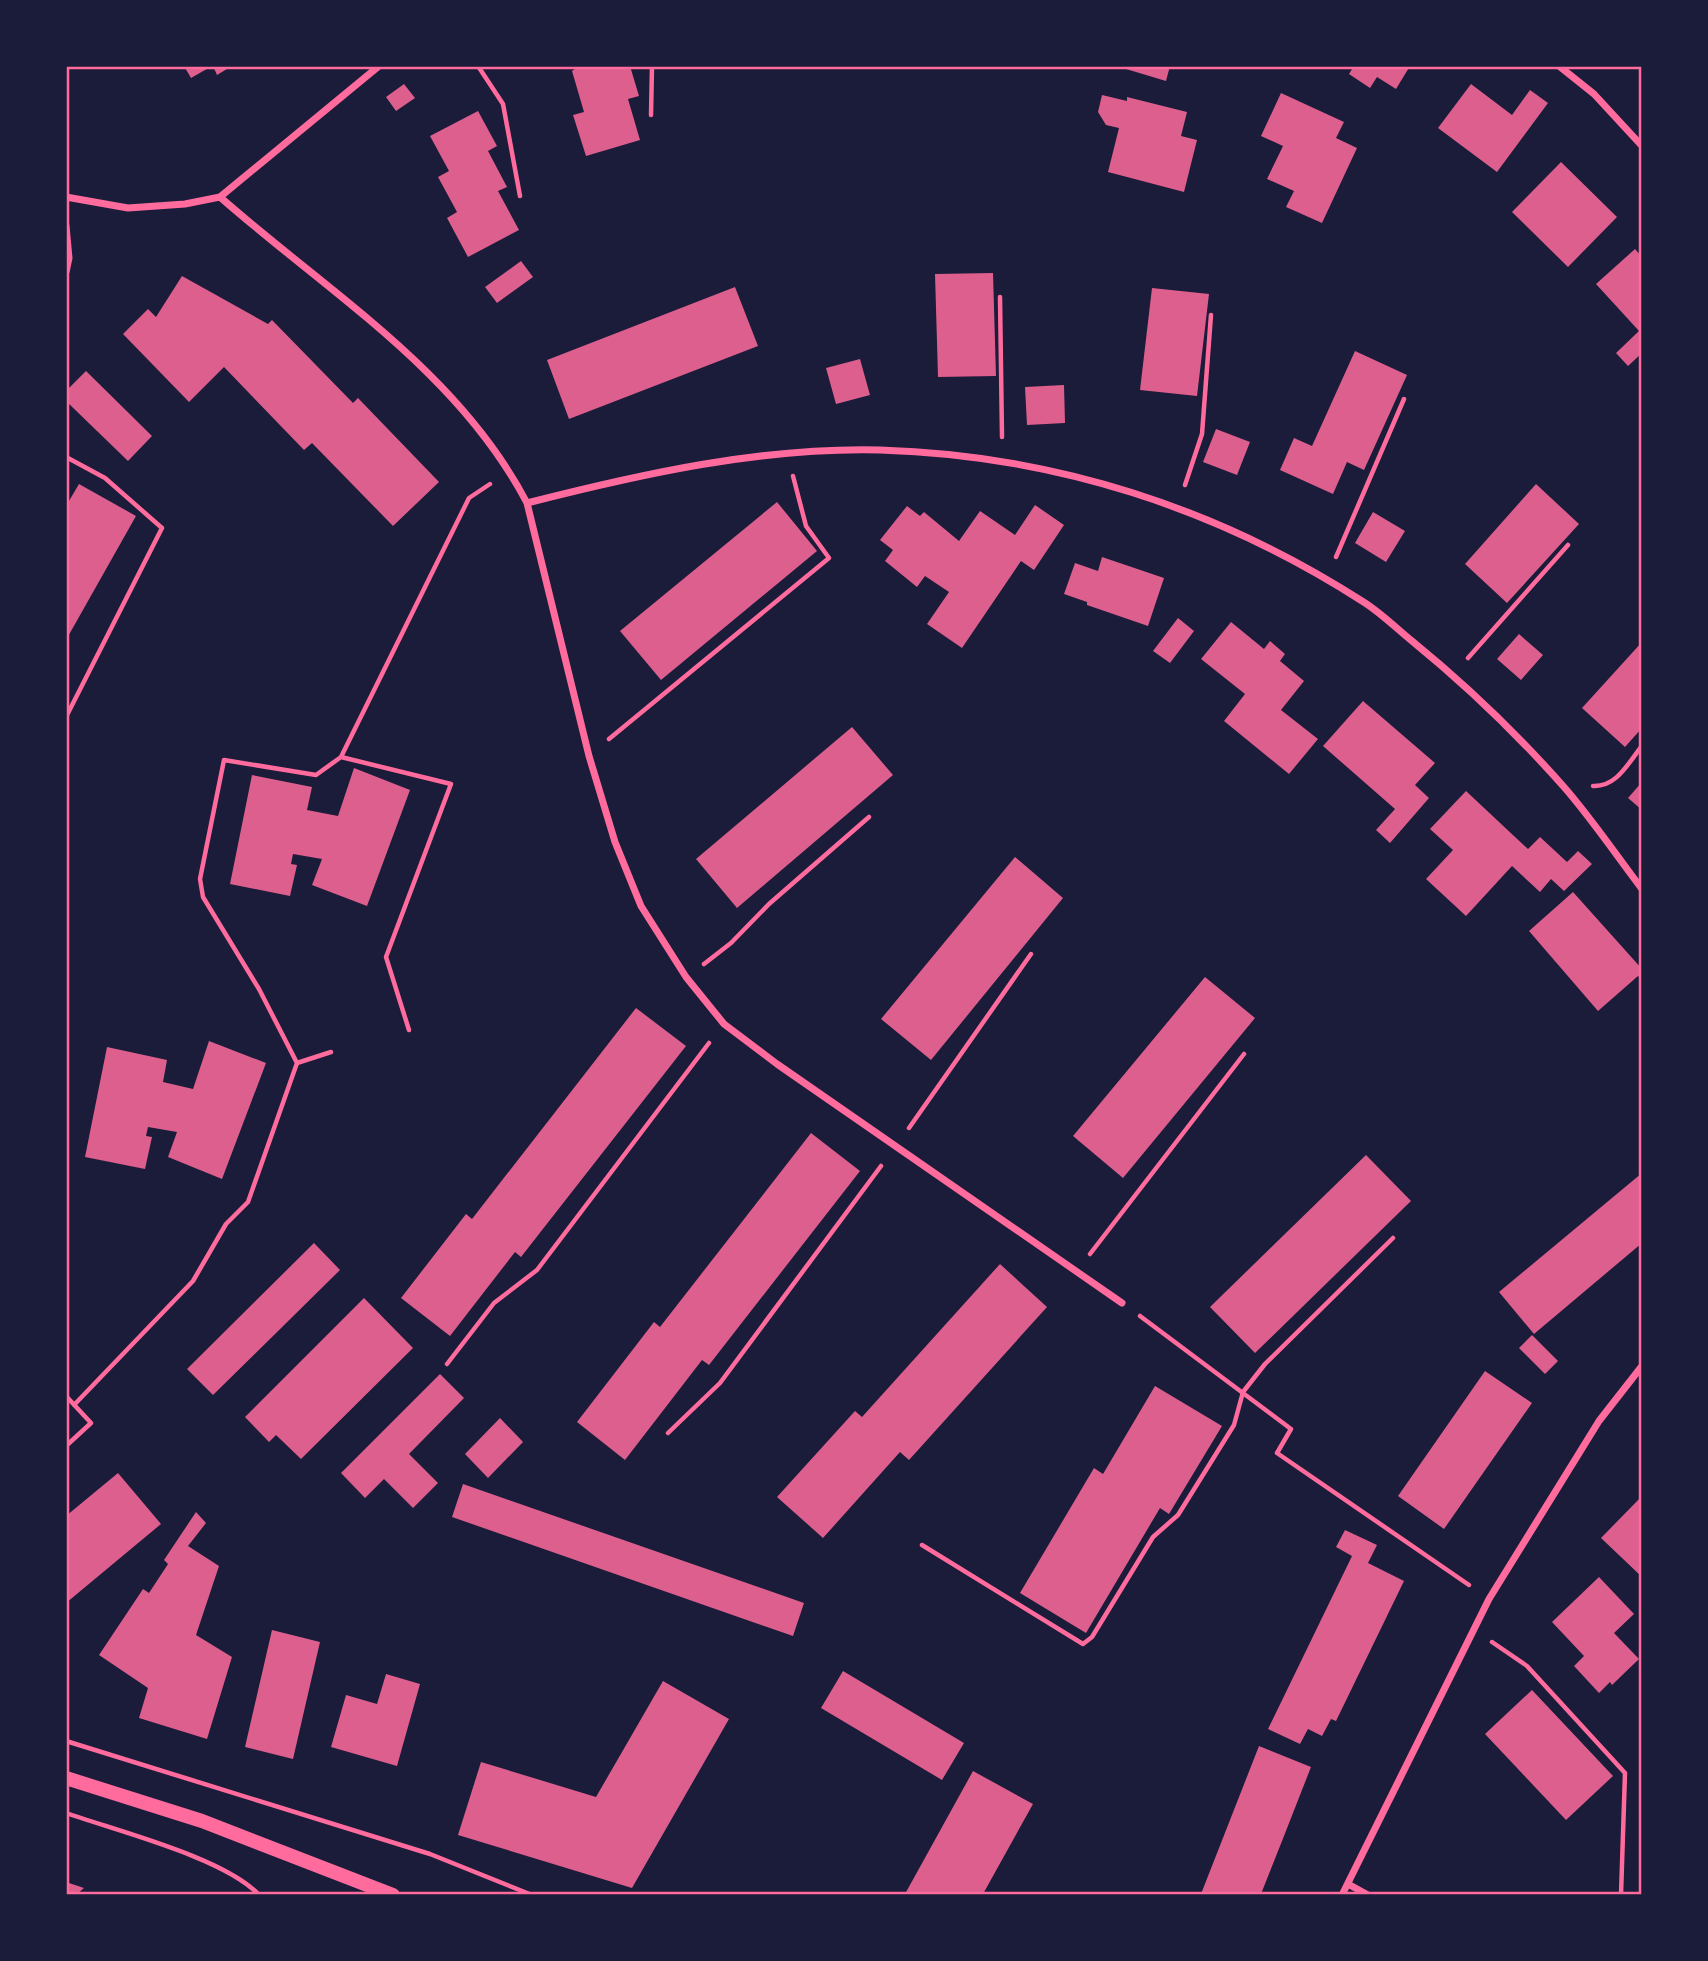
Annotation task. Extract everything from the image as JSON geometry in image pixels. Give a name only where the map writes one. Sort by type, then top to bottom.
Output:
[{"type":"main road","points":[[66,1778],[202,1821],[393,1895]]},
{"type":"street","points":[[66,197],[128,208],[186,204],[220,197],[379,66]]},
{"type":"street","points":[[1559,66],[1594,94],[1642,146]]},
{"type":"street","points":[[220,197],[271,242],[381,326],[474,422],[510,470],[527,503],[589,755],[615,842],[640,906],[686,977],[724,1024],[895,1147],[1122,1303]]},
{"type":"street","points":[[66,226],[69,258],[66,272]]},
{"type":"street","points":[[527,503],[636,475],[787,454],[880,450],[1003,462],[1123,487],[1178,506],[1243,534],[1364,602],[1453,674],[1565,788],[1642,889]]},
{"type":"street","points":[[1342,1895],[1489,1599],[1599,1421],[1642,1366]]},
{"type":"street","points":[[1348,1884],[1368,1895]]},
{"type":"path","points":[[478,66],[503,104],[520,196]]},
{"type":"path","points":[[651,115],[652,66]]},
{"type":"path","points":[[1000,297],[1003,462]]},
{"type":"path","points":[[1178,506],[1202,434],[1211,315]]},
{"type":"path","points":[[1324,579],[1334,562],[1404,399]]},
{"type":"path","points":[[66,457],[105,478],[162,528],[66,717]]},
{"type":"path","points":[[74,1405],[193,1281],[226,1224],[248,1202],[297,1063],[259,989],[203,897],[200,879],[224,760],[316,775],[341,757],[469,498],[510,470]]},
{"type":"path","points":[[589,755],[829,558],[806,526],[796,487]]},
{"type":"path","points":[[1453,674],[1568,545]]},
{"type":"path","points":[[1565,788],[1573,785],[1605,786],[1616,779],[1642,746]]},
{"type":"path","points":[[341,757],[451,784],[386,957],[409,1030]]},
{"type":"path","points":[[686,977],[732,943],[769,904],[869,817]]},
{"type":"path","points":[[668,1433],[720,1382],[895,1147],[1031,954]]},
{"type":"path","points":[[447,1364],[494,1303],[537,1270],[724,1024]]},
{"type":"path","points":[[297,1063],[331,1052]]},
{"type":"path","points":[[1077,1271],[1244,1054]]},
{"type":"path","points":[[922,1545],[1083,1644],[1092,1637],[1153,1537],[1178,1515],[1234,1424],[1243,1392],[1265,1364],[1393,1238]]},
{"type":"path","points":[[1122,1303],[1292,1429],[1277,1453],[1489,1599]]},
{"type":"path","points":[[66,1396],[92,1423],[66,1446]]},
{"type":"path","points":[[1473,1630],[1527,1666],[1625,1773],[1621,1895]]},
{"type":"path","points":[[66,1741],[430,1854],[532,1895]]},
{"type":"path","points":[[66,1813],[221,1867],[250,1884],[259,1895]]},
{"type":"building","points":[[184,66],[212,66],[191,78]]},
{"type":"building","points":[[213,66],[232,66],[217,75]]},
{"type":"building","points":[[579,66],[630,66],[639,96],[628,99],[640,140],[586,156],[573,115],[584,112],[572,71]]},
{"type":"building","points":[[1116,66],[1170,66],[1166,81]]},
{"type":"building","points":[[1348,66],[1410,66],[1396,89],[1377,77],[1370,88],[1349,74],[1352,69]]},
{"type":"building","points":[[404,84],[415,98],[396,111],[386,97]]},
{"type":"building","points":[[1471,84],[1512,115],[1530,90],[1548,103],[1497,172],[1438,128]]},
{"type":"building","points":[[1281,93],[1344,122],[1336,138],[1357,148],[1322,223],[1286,207],[1294,191],[1267,179],[1283,146],[1261,136]]},
{"type":"building","points":[[1102,95],[1127,101],[1127,97],[1187,112],[1181,136],[1197,140],[1184,192],[1108,172],[1119,128],[1106,125],[1098,112]]},
{"type":"building","points":[[478,111],[497,146],[488,151],[507,187],[498,191],[519,230],[468,257],[447,218],[457,212],[438,177],[449,171],[430,136]]},
{"type":"building","points":[[1561,162],[1617,217],[1568,267],[1512,212]]},
{"type":"building","points":[[1635,249],[1642,257],[1639,331],[1596,284]]},
{"type":"building","points":[[521,261],[533,277],[497,303],[485,287]]},
{"type":"building","points":[[993,273],[996,376],[938,377],[935,274]]},
{"type":"building","points":[[182,276],[268,324],[272,320],[353,403],[358,398],[439,482],[393,526],[312,443],[304,450],[224,367],[189,402],[123,334],[148,309],[156,317]]},
{"type":"building","points":[[735,287],[758,346],[569,419],[547,360]]},
{"type":"building","points":[[1152,288],[1209,294],[1197,396],[1140,390]]},
{"type":"building","points":[[1639,331],[1642,353],[1628,366],[1616,353]]},
{"type":"building","points":[[1355,351],[1407,375],[1364,470],[1347,462],[1333,494],[1280,470],[1294,438],[1312,446]]},
{"type":"building","points":[[860,359],[870,395],[836,404],[826,368]]},
{"type":"building","points":[[86,371],[152,436],[128,461],[66,401],[66,391]]},
{"type":"building","points":[[1064,385],[1065,423],[1027,425],[1025,387]]},
{"type":"building","points":[[1216,429],[1250,442],[1237,475],[1203,462]]},
{"type":"building","points":[[79,484],[136,516],[66,640],[66,506]]},
{"type":"building","points":[[1536,484],[1579,524],[1507,603],[1465,564]]},
{"type":"building","points":[[777,502],[817,551],[661,680],[620,631]]},
{"type":"building","points":[[1035,505],[1064,525],[1034,570],[1021,561],[962,648],[927,624],[949,592],[925,576],[917,587],[885,561],[893,550],[880,540],[907,506],[920,516],[924,512],[959,541],[980,511],[1015,535]]},
{"type":"building","points":[[1373,512],[1405,531],[1386,562],[1355,543]]},
{"type":"building","points":[[1102,557],[1164,578],[1148,626],[1064,594],[1075,563],[1098,571]]},
{"type":"building","points":[[1178,618],[1194,631],[1170,663],[1153,651]]},
{"type":"building","points":[[1231,622],[1264,649],[1270,641],[1285,654],[1280,661],[1304,681],[1281,710],[1318,739],[1289,774],[1224,721],[1245,694],[1201,659]]},
{"type":"building","points":[[1519,634],[1543,655],[1521,680],[1497,659]]},
{"type":"building","points":[[1642,642],[1642,728],[1625,747],[1582,708]]},
{"type":"building","points":[[1363,701],[1435,763],[1415,785],[1429,798],[1390,843],[1376,830],[1395,809],[1323,746]]},
{"type":"building","points":[[852,727],[893,775],[737,908],[696,859]]},
{"type":"building","points":[[354,768],[410,790],[367,906],[312,885],[322,859],[293,854],[291,864],[297,865],[290,896],[230,884],[252,775],[312,787],[307,810],[338,816]]},
{"type":"building","points":[[1642,782],[1642,810],[1628,798]]},
{"type":"building","points":[[1466,791],[1528,849],[1540,837],[1567,862],[1578,851],[1592,864],[1564,891],[1551,879],[1540,892],[1512,866],[1466,916],[1426,879],[1453,850],[1430,829]]},
{"type":"building","points":[[1015,857],[1063,898],[931,1060],[881,1019]]},
{"type":"building","points":[[1573,892],[1642,969],[1642,979],[1638,976],[1598,1011],[1529,931]]},
{"type":"building","points":[[1205,977],[1255,1018],[1123,1178],[1073,1136]]},
{"type":"building","points":[[636,1008],[686,1046],[521,1257],[515,1252],[450,1336],[401,1298],[466,1214],[472,1219]]},
{"type":"building","points":[[209,1041],[266,1063],[222,1179],[168,1157],[177,1132],[148,1127],[146,1136],[152,1137],[145,1169],[85,1157],[107,1047],[167,1060],[163,1082],[193,1089]]},
{"type":"building","points":[[811,1133],[860,1171],[709,1365],[702,1360],[625,1460],[577,1422],[654,1322],[660,1327]]},
{"type":"building","points":[[1366,1155],[1411,1201],[1255,1353],[1210,1307]]},
{"type":"building","points":[[1642,1173],[1642,1243],[1534,1334],[1499,1292]]},
{"type":"building","points":[[314,1243],[340,1270],[213,1395],[187,1369]]},
{"type":"building","points":[[1000,1264],[1047,1307],[909,1460],[900,1452],[823,1538],[777,1497],[855,1411],[862,1417]]},
{"type":"building","points":[[364,1298],[413,1348],[301,1459],[276,1435],[269,1442],[245,1417]]},
{"type":"building","points":[[1532,1335],[1558,1361],[1545,1374],[1519,1348]]},
{"type":"building","points":[[1485,1371],[1532,1403],[1444,1529],[1398,1496]]},
{"type":"building","points":[[440,1374],[464,1398],[409,1454],[438,1483],[413,1508],[384,1479],[365,1498],[341,1473]]},
{"type":"building","points":[[1155,1386],[1222,1426],[1169,1514],[1160,1508],[1086,1633],[1020,1593],[1094,1468],[1103,1474]]},
{"type":"building","points":[[500,1418],[523,1442],[488,1478],[465,1454]]},
{"type":"building","points":[[118,1473],[161,1524],[66,1603],[66,1516]]},
{"type":"building","points":[[463,1484],[804,1603],[793,1636],[452,1517]]},
{"type":"building","points":[[1642,1496],[1642,1577],[1601,1538]]},
{"type":"building","points":[[196,1512],[206,1523],[188,1546],[219,1566],[196,1635],[232,1657],[207,1739],[139,1718],[148,1688],[99,1655],[143,1589],[149,1593],[168,1564],[164,1560]]},
{"type":"building","points":[[1345,1530],[1377,1545],[1368,1563],[1404,1581],[1336,1721],[1331,1719],[1322,1736],[1308,1729],[1300,1744],[1268,1729],[1352,1556],[1336,1547]]},
{"type":"building","points":[[1599,1577],[1634,1614],[1614,1633],[1639,1659],[1612,1685],[1610,1682],[1599,1693],[1574,1666],[1584,1656],[1552,1622]]},
{"type":"building","points":[[272,1630],[320,1642],[293,1759],[245,1747]]},
{"type":"building","points":[[843,1671],[964,1743],[942,1780],[821,1708]]},
{"type":"building","points":[[386,1674],[420,1684],[397,1766],[331,1747],[346,1695],[377,1704]]},
{"type":"building","points":[[663,1681],[729,1719],[632,1888],[458,1835],[481,1762],[596,1797]]},
{"type":"building","points":[[1532,1690],[1613,1776],[1566,1820],[1485,1734]]},
{"type":"building","points":[[1259,1746],[1311,1767],[1284,1836],[1261,1894],[1201,1894]]},
{"type":"building","points":[[973,1771],[1033,1804],[983,1894],[905,1894]]},
{"type":"building","points":[[66,1882],[84,1888],[77,1894],[66,1894]]}]
